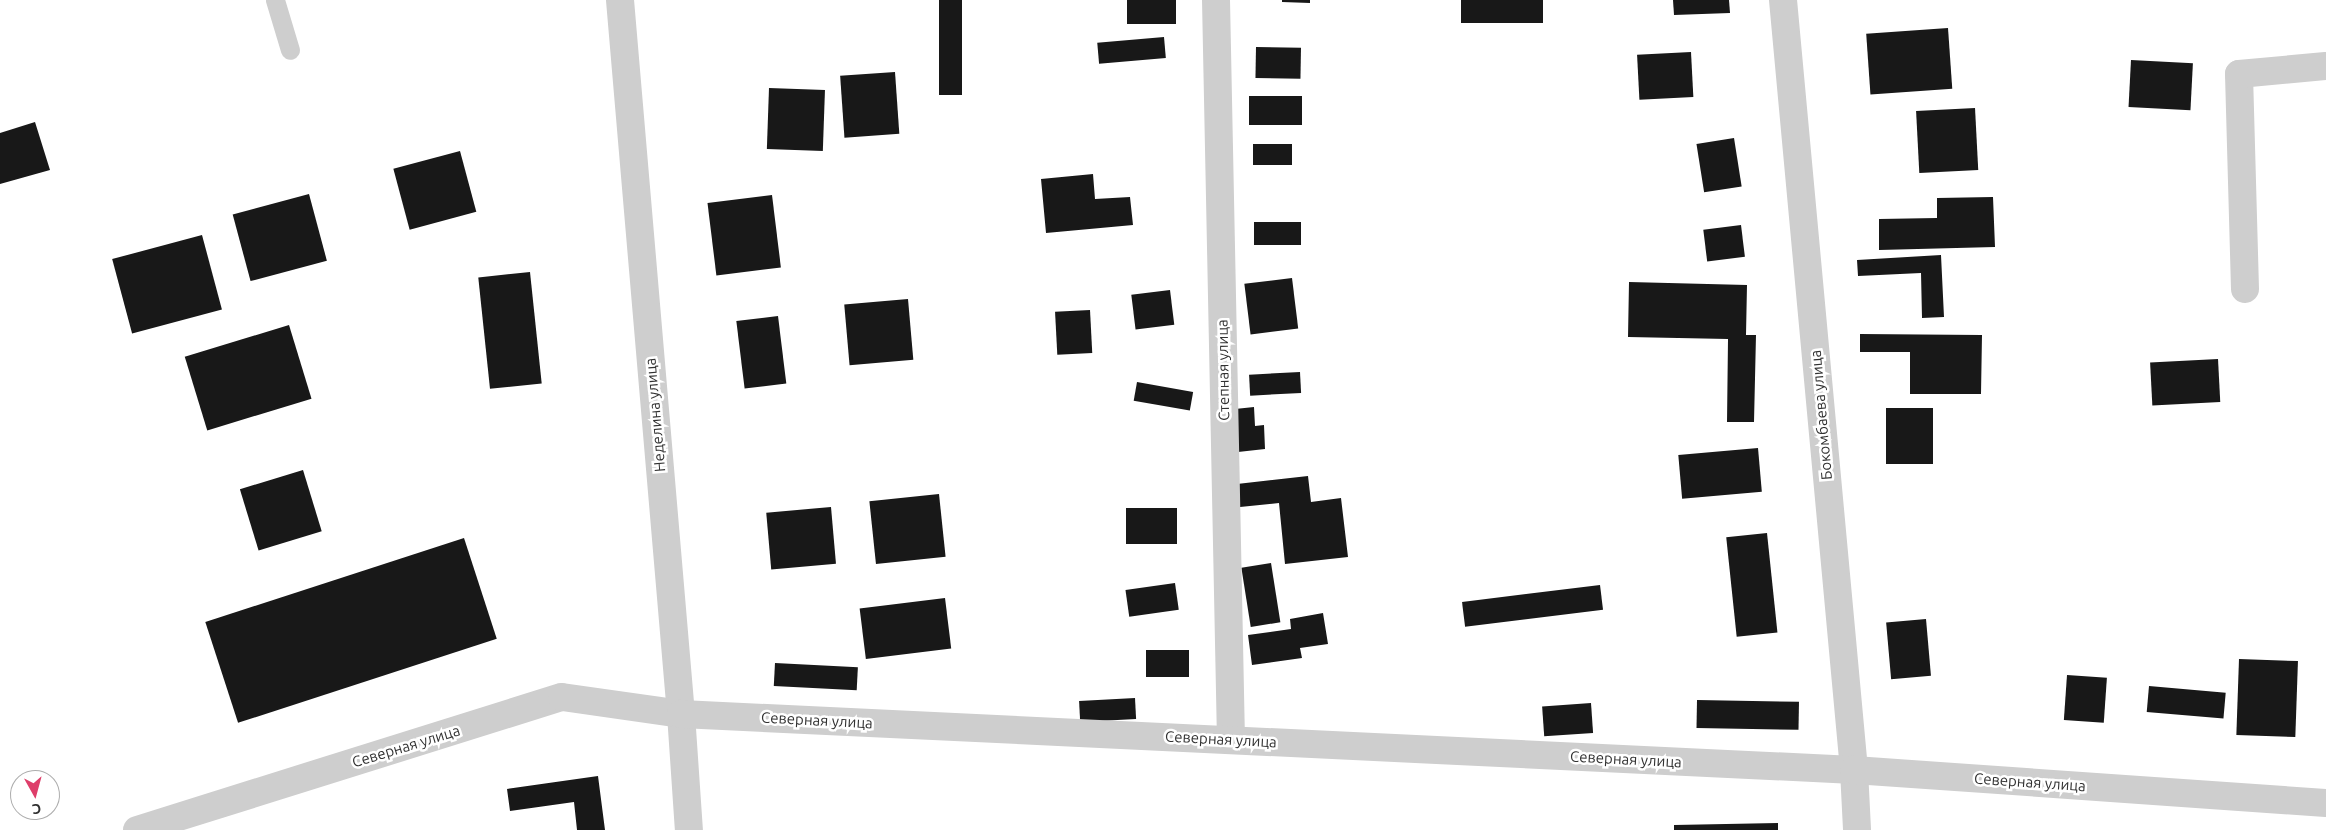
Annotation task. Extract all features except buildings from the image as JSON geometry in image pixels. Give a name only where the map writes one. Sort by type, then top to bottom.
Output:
[{"type":"street","name":"Неделина улица","points":[[620,0],[681,714],[688,830]]},
{"type":"street","name":"Степная улица","points":[[1216,0],[1231,739]]},
{"type":"street","name":"Бокомбаева улица","points":[[1783,0],[1854,770],[1857,830]]},
{"type":"street","points":[[2246,289],[2239,74],[2326,66]]},
{"type":"street","name":"Северная улица","points":[[137,830],[562,697],[681,714],[1854,770],[2326,803]]},
{"type":"lane","points":[[275,0],[290,50]]}]
